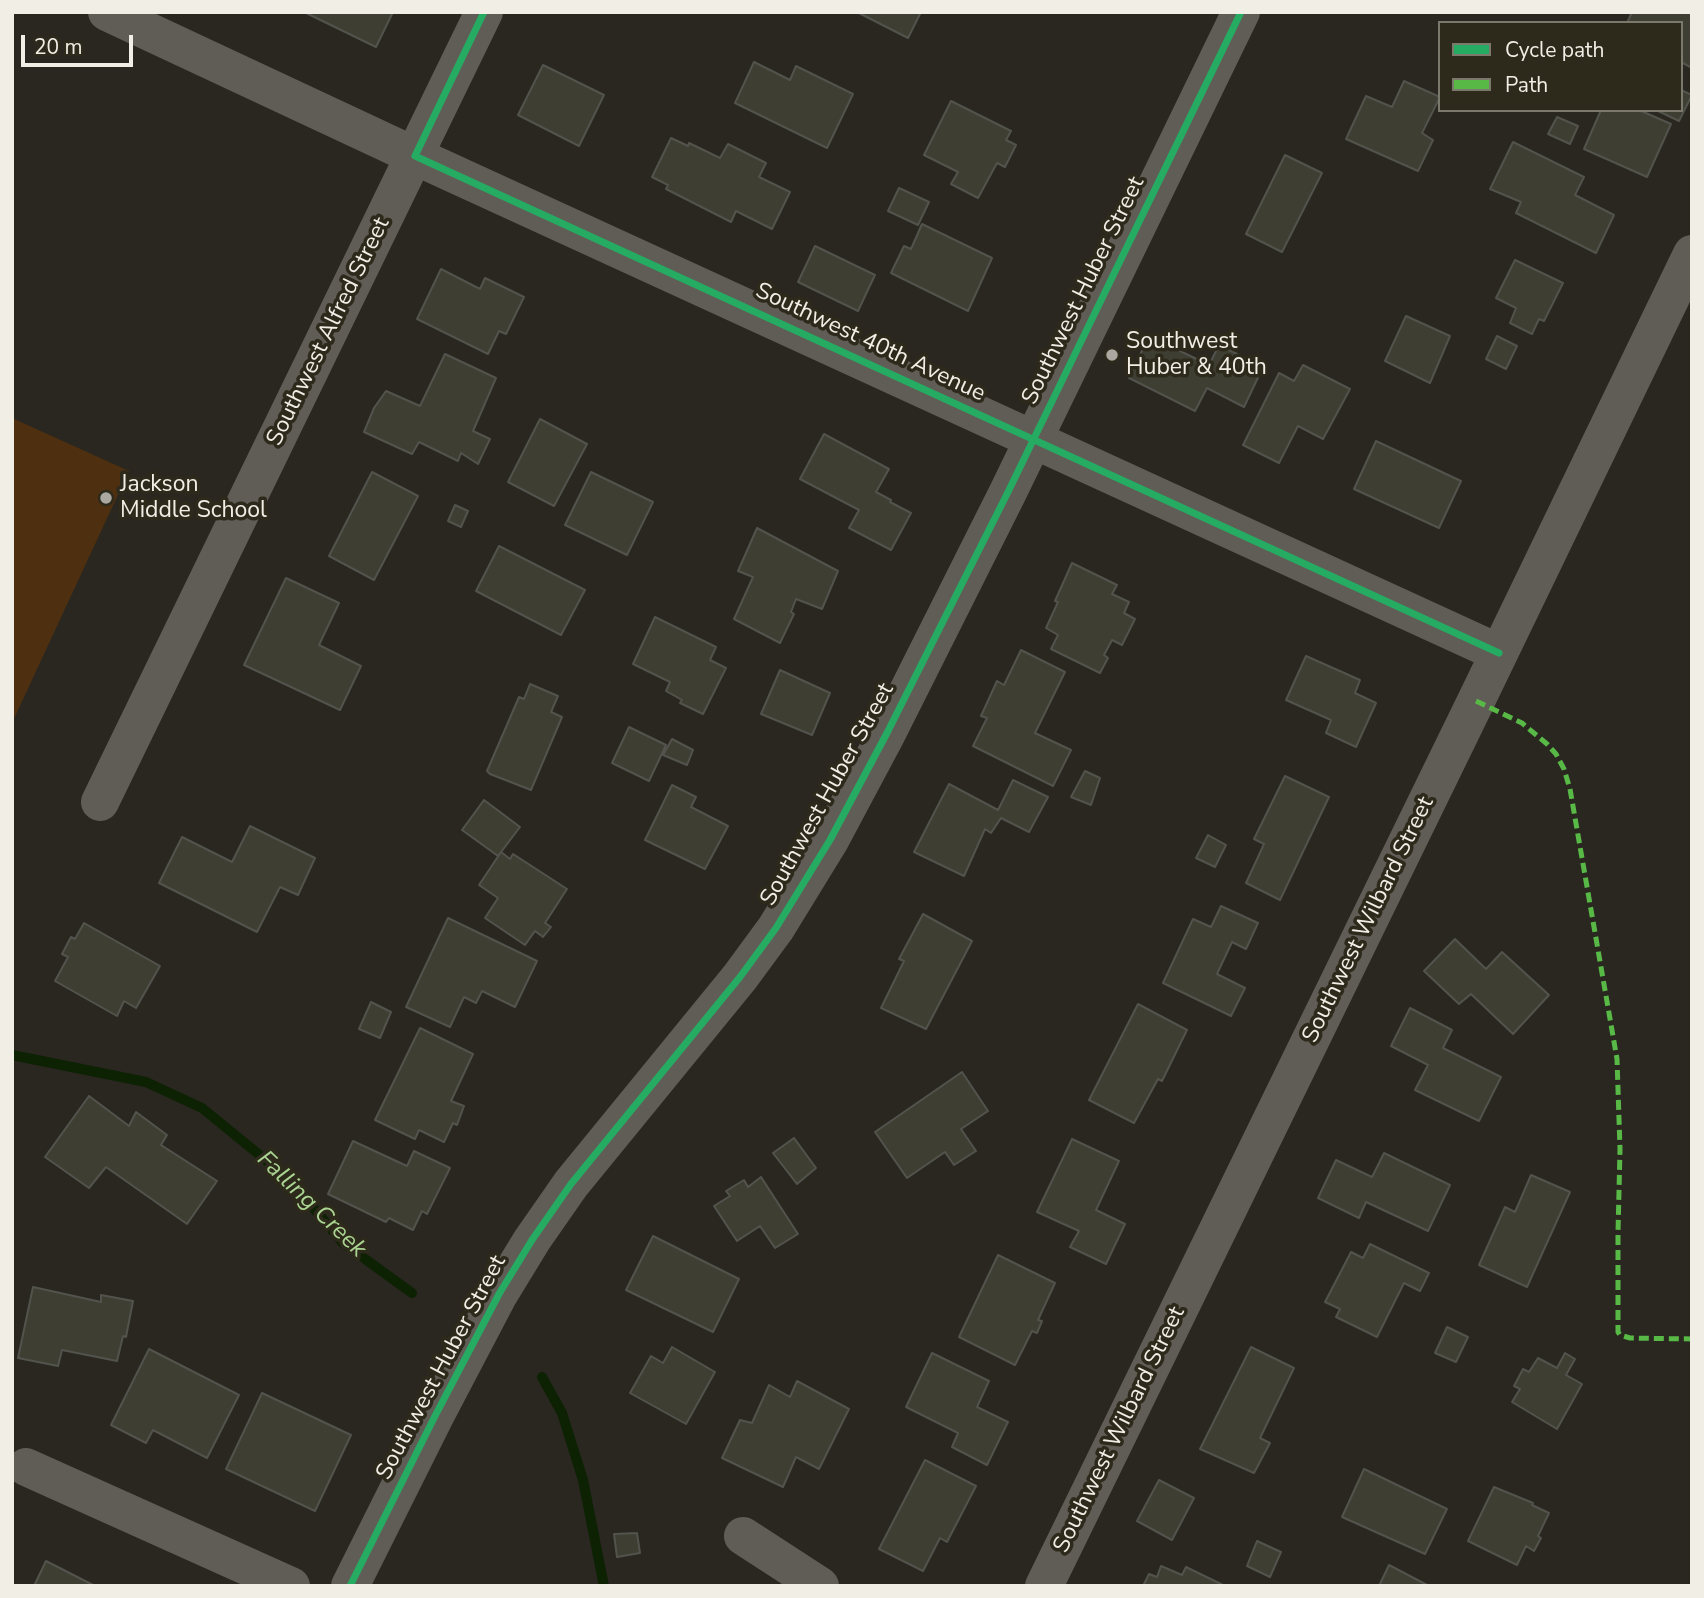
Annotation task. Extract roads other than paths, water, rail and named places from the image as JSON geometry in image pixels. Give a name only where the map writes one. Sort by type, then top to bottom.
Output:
[{"type":"street","name":"Southwest 40th Avenue","points":[[107,12],[1499,653]]},
{"type":"street","name":"Southwest Alfred Street","points":[[100,802],[484,12]]},
{"type":"street","name":"Southwest Huber Street","points":[[350,1586],[499,1294],[532,1240],[571,1184],[740,977],[776,928],[830,841],[1008,492],[1241,12]]},
{"type":"street","name":"Southwest Wilbard Street","points":[[1044,1586],[1692,254]]},
{"type":"street","points":[[26,1467],[291,1586]]},
{"type":"street","points":[[743,1536],[820,1586]]},
{"type":"waterway","name":"Falling Creek","points":[[12,1055],[146,1082],[202,1108],[289,1179],[343,1243],[412,1293]]},
{"type":"waterway","name":"Falling Creek","points":[[542,1377],[562,1413],[583,1480],[604,1586]]},
{"type":"place","name":"Southwest Huber & 40th","points":[[1112,355]]},
{"type":"place","name":"Jackson Middle School","points":[[106,498]]}]
